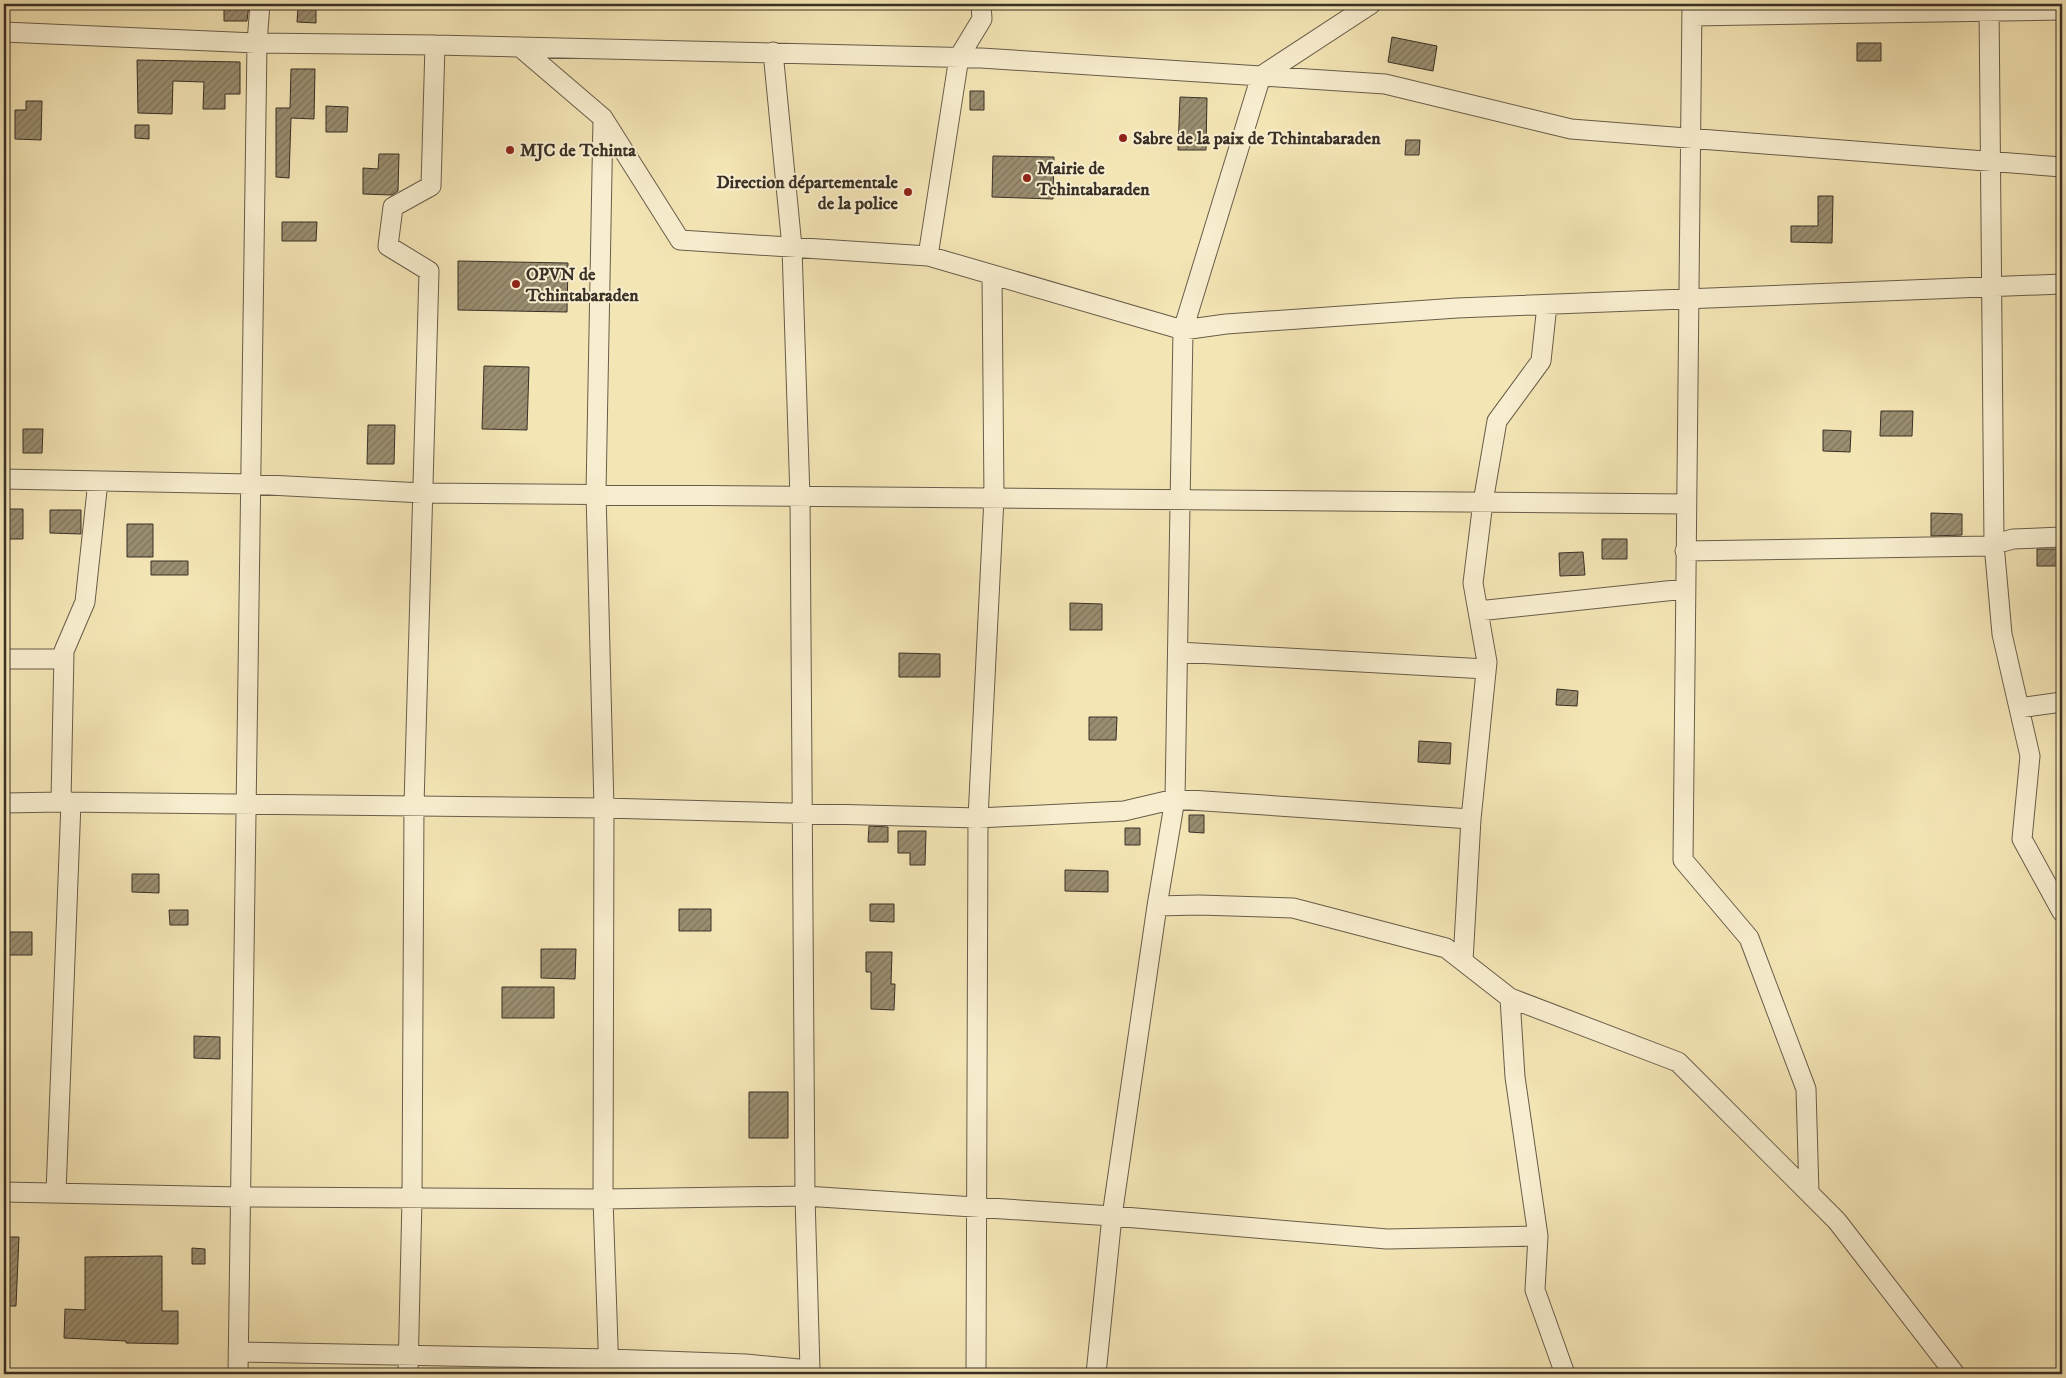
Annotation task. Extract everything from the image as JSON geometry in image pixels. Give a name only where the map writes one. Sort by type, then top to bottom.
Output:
[{"type":"street","points":[[238,1374],[257,43],[260,4]]},
{"type":"street","points":[[928,256],[959,57],[982,19],[981,4]]},
{"type":"street","points":[[1096,1374],[1112,1216],[1157,906],[1175,799],[1183,330],[1261,76],[1371,4]]},
{"type":"street","points":[[1990,7],[1994,544],[2002,634],[2030,756],[2022,839],[2062,912]]},
{"type":"street","points":[[1809,1193],[1806,1090],[1803,1080],[1749,938],[1683,860],[1692,10],[1990,7],[2062,10]]},
{"type":"street","points":[[4,32],[257,43],[435,44],[959,57],[1385,84],[1571,129],[1992,160],[2062,167]]},
{"type":"street","points":[[408,1374],[412,1198],[414,805],[429,271],[388,246],[393,207],[431,186],[435,44]]},
{"type":"street","points":[[520,47],[603,118],[680,240],[928,256],[1183,330],[1226,324],[1457,308],[2062,284]]},
{"type":"street","points":[[238,1352],[408,1355],[609,1367],[810,1370],[805,1196],[800,498],[792,247],[773,52]]},
{"type":"street","points":[[603,118],[596,493],[604,808],[602,1199],[609,1367]]},
{"type":"street","points":[[976,1374],[978,818],[994,498],[992,274]]},
{"type":"street","points":[[1463,961],[1471,819],[1487,662],[1473,582],[1483,502],[1497,421],[1541,360],[1547,305]]},
{"type":"street","points":[[4,479],[250,484],[423,493],[596,493],[800,498],[1686,504]]},
{"type":"street","points":[[56,1193],[66,802],[64,651],[85,602],[98,481]]},
{"type":"street","points":[[1685,551],[1988,546],[2013,539],[2062,536]]},
{"type":"street","points":[[1478,611],[1685,589]]},
{"type":"street","points":[[1178,652],[1486,669]]},
{"type":"street","points":[[4,659],[64,659]]},
{"type":"street","points":[[2019,708],[2062,702]]},
{"type":"street","points":[[4,803],[414,805],[978,818],[1124,811],[1175,799],[1471,819]]},
{"type":"street","points":[[1157,906],[1199,905],[1293,908],[1446,948],[1510,998],[1678,1062],[1837,1221],[1955,1374]]},
{"type":"street","points":[[1510,998],[1515,1077],[1538,1236],[1535,1290],[1565,1374]]},
{"type":"street","points":[[4,1192],[240,1197],[602,1199],[805,1196],[1112,1216],[1387,1239],[1538,1236]]},
{"type":"building","points":[[224,4],[249,4],[247,21],[224,21]]},
{"type":"building","points":[[298,7],[316,7],[316,23],[297,22]]},
{"type":"building","points":[[1392,37],[1437,46],[1433,71],[1388,62]]},
{"type":"building","points":[[1857,43],[1881,43],[1881,61],[1857,61]]},
{"type":"building","points":[[137,60],[240,62],[240,94],[225,94],[225,109],[203,109],[204,82],[173,81],[172,114],[138,113]]},
{"type":"building","points":[[291,69],[315,69],[314,119],[291,118],[289,178],[276,177],[276,108],[290,108]]},
{"type":"building","points":[[970,91],[984,91],[984,110],[970,110]]},
{"type":"building","points":[[1180,97],[1207,98],[1206,150],[1178,150]]},
{"type":"building","points":[[26,101],[42,101],[41,140],[15,139],[15,110],[26,110]]},
{"type":"building","points":[[326,106],[348,107],[347,132],[326,132]]},
{"type":"building","points":[[135,125],[149,125],[149,139],[135,138]]},
{"type":"building","points":[[1406,140],[1420,140],[1419,155],[1405,155]]},
{"type":"building","points":[[379,154],[399,154],[398,191],[392,195],[363,194],[363,168],[378,169]]},
{"type":"building","points":[[993,156],[1054,157],[1053,199],[992,197]]},
{"type":"building","points":[[1818,196],[1833,196],[1832,243],[1791,242],[1791,226],[1818,226]]},
{"type":"building","points":[[282,222],[317,222],[316,241],[282,241]]},
{"type":"building","points":[[458,261],[568,263],[567,312],[458,310]]},
{"type":"building","points":[[484,366],[529,367],[527,430],[482,429]]},
{"type":"building","points":[[1881,411],[1913,411],[1912,436],[1880,436]]},
{"type":"building","points":[[368,425],[395,425],[394,464],[367,464]]},
{"type":"building","points":[[23,429],[43,429],[42,453],[23,453]]},
{"type":"building","points":[[1823,430],[1851,431],[1850,452],[1823,451]]},
{"type":"building","points":[[4,509],[23,509],[23,539],[4,539]]},
{"type":"building","points":[[50,510],[81,510],[81,534],[50,533]]},
{"type":"building","points":[[1931,513],[1962,514],[1962,535],[1931,536]]},
{"type":"building","points":[[127,524],[153,524],[153,557],[127,557]]},
{"type":"building","points":[[1602,539],[1627,539],[1627,559],[1602,559]]},
{"type":"building","points":[[2037,549],[2062,549],[2062,566],[2037,566]]},
{"type":"building","points":[[1583,552],[1585,575],[1560,576],[1559,553]]},
{"type":"building","points":[[151,561],[188,561],[188,575],[151,575]]},
{"type":"building","points":[[1070,603],[1102,604],[1102,630],[1070,630]]},
{"type":"building","points":[[899,653],[940,654],[940,677],[899,677]]},
{"type":"building","points":[[1557,689],[1578,691],[1577,706],[1556,705]]},
{"type":"building","points":[[1089,717],[1117,717],[1116,740],[1089,740]]},
{"type":"building","points":[[1419,741],[1451,743],[1450,764],[1418,762]]},
{"type":"building","points":[[1189,815],[1204,815],[1204,833],[1189,832]]},
{"type":"building","points":[[869,826],[888,827],[888,842],[868,842]]},
{"type":"building","points":[[1125,828],[1140,828],[1140,845],[1125,845]]},
{"type":"building","points":[[898,831],[926,831],[925,865],[910,865],[910,853],[898,853]]},
{"type":"building","points":[[1065,870],[1108,871],[1108,892],[1065,891]]},
{"type":"building","points":[[132,874],[159,874],[159,893],[132,892]]},
{"type":"building","points":[[870,904],[894,904],[894,922],[870,921]]},
{"type":"building","points":[[679,909],[711,909],[711,931],[679,931]]},
{"type":"building","points":[[169,910],[188,910],[188,925],[170,925]]},
{"type":"building","points":[[7,932],[32,932],[32,955],[7,955]]},
{"type":"building","points":[[541,949],[576,949],[575,979],[541,978]]},
{"type":"building","points":[[866,952],[892,952],[891,984],[895,984],[894,1010],[871,1009],[871,972],[866,972]]},
{"type":"building","points":[[502,987],[554,987],[554,1018],[502,1018]]},
{"type":"building","points":[[194,1036],[220,1037],[220,1059],[194,1058]]},
{"type":"building","points":[[749,1092],[788,1092],[788,1138],[749,1138]]},
{"type":"building","points":[[4,1237],[19,1237],[16,1306],[4,1306]]},
{"type":"building","points":[[192,1248],[205,1249],[205,1264],[192,1264]]},
{"type":"building","points":[[162,1256],[162,1311],[178,1311],[178,1344],[126,1343],[126,1341],[64,1338],[65,1309],[85,1310],[85,1257]]},
{"type":"place","name":"Sabre de la paix de Tchintabaraden","points":[[1123,138]]},
{"type":"place","name":"MJC de Tchinta","points":[[510,150]]},
{"type":"place","name":"Mairie de Tchintabaraden","points":[[1027,178]]},
{"type":"place","name":"Direction départementale de la police","points":[[908,192]]},
{"type":"place","name":"OPVN de Tchintabaraden","points":[[516,284]]}]
